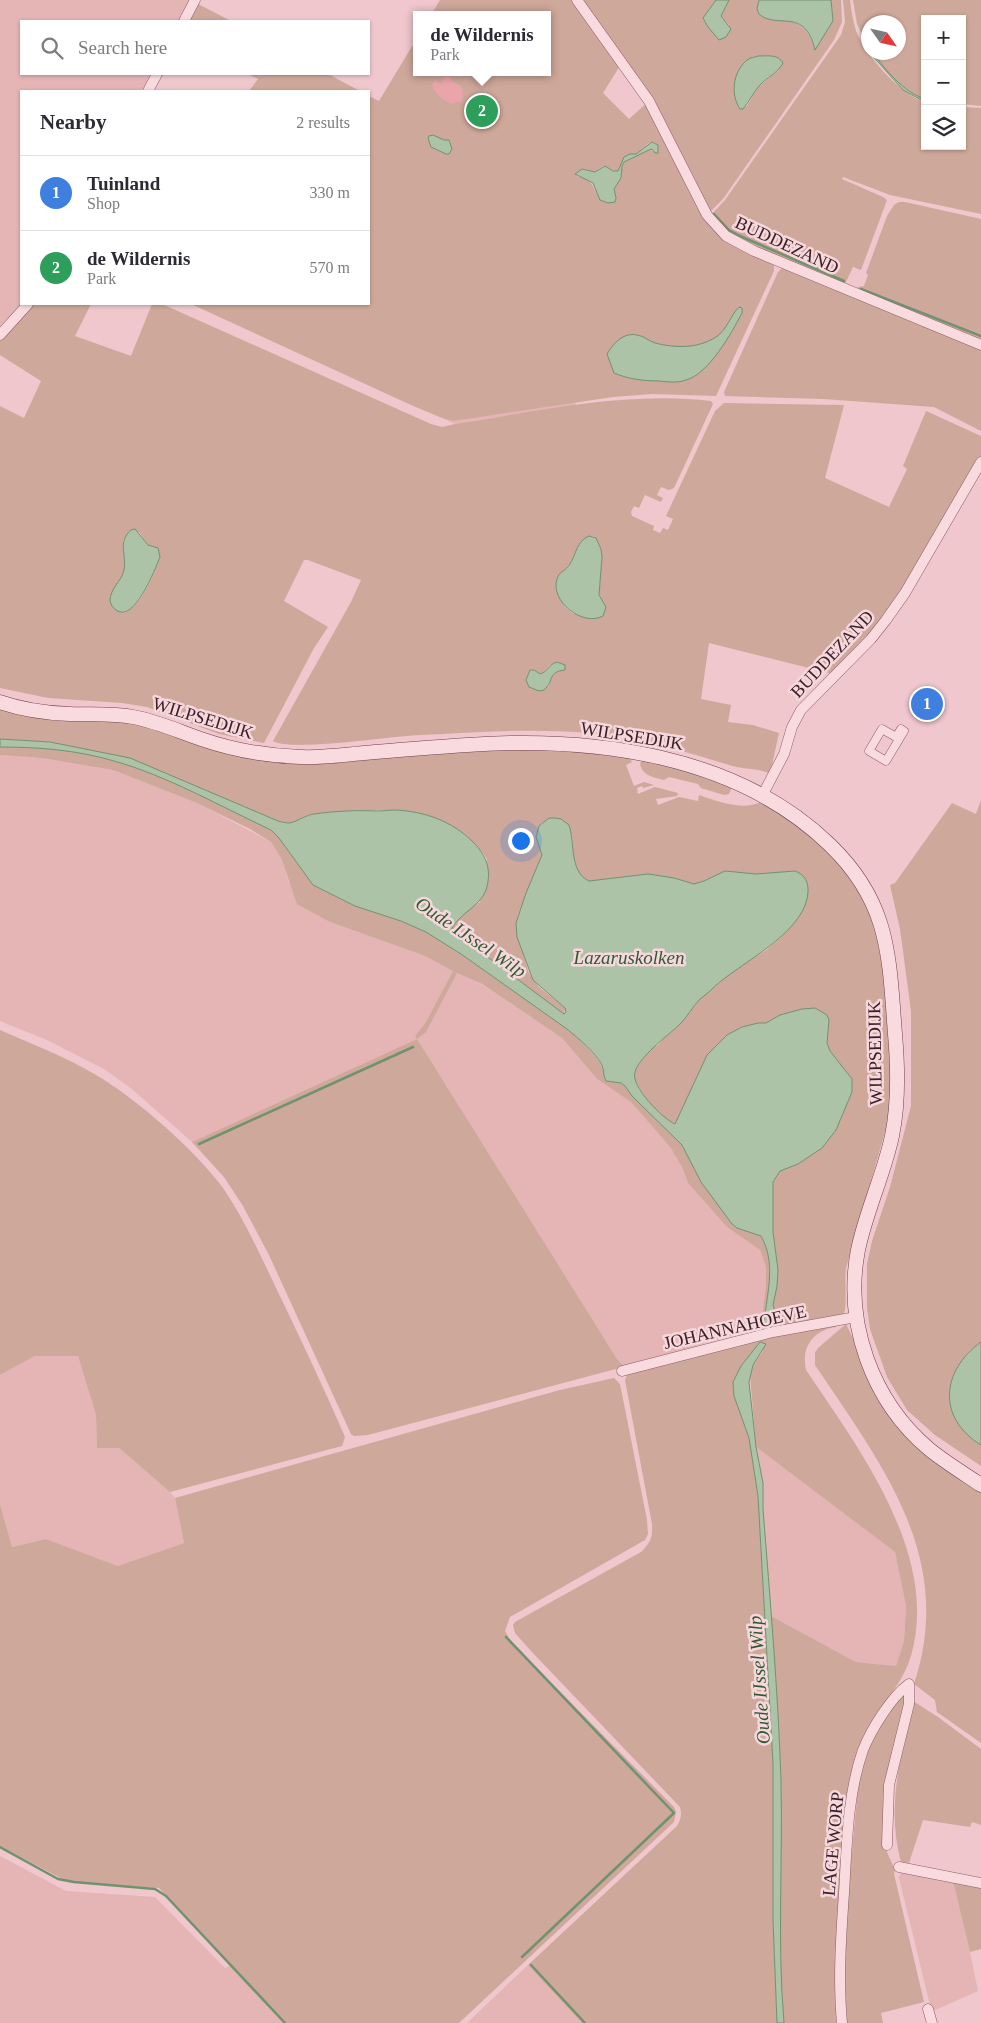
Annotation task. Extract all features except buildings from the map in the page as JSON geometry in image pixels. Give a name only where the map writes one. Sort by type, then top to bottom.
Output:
[{"type":"main road","name":"WILPSEDIJK","points":[[0,702],[41,712],[128,716],[157,723],[221,745],[281,756],[317,758],[488,744],[561,744],[648,755],[681,762],[720,776],[762,796],[798,818],[830,845],[864,887],[876,909],[887,942],[898,1055],[896,1107],[892,1137],[858,1248],[854,1281],[856,1316],[863,1350],[890,1406],[899,1418],[927,1447],[981,1485]]},
{"type":"street","points":[[185,20],[195,0]]},
{"type":"street","name":"BUDDEZAND","points":[[577,0],[650,101],[707,215],[720,231],[754,251],[981,346]]},
{"type":"street","points":[[149,90],[156,75]]},
{"type":"street","points":[[0,335],[27,305]]},
{"type":"street","name":"BUDDEZAND","points":[[762,796],[784,754],[792,727],[803,707],[871,639],[886,620],[905,593],[981,462]]},
{"type":"street","points":[[882,729],[896,737],[900,729],[904,731],[886,761],[869,751],[882,729]]},
{"type":"street","name":"JOHANNAHOEVE","points":[[622,1371],[773,1332],[856,1316]]},
{"type":"street","name":"LAGE WORP","points":[[842,2023],[841,1941],[847,1841],[853,1794],[861,1756],[867,1742],[891,1702],[900,1690],[908,1684],[910,1704],[889,1785],[887,1845]]},
{"type":"street","points":[[899,1867],[981,1883]]},
{"type":"street","points":[[928,2009],[932,2023]]},
{"type":"shaded area","points":[[0,0],[189,0],[179,20],[20,20],[20,75],[150,75],[142,90],[20,90],[21,305],[0,326]]},
{"type":"shaded area","points":[[440,0],[574,0],[621,64],[603,93],[629,119],[647,103],[705,216],[774,264],[774,271],[716,396],[652,394],[613,397],[453,421],[411,405],[193,305],[370,305],[370,96],[379,101],[413,45],[413,76],[551,76],[551,11],[433,11]],"holes":[[[654,142],[658,145],[654,151],[649,150],[624,162],[621,178],[614,189],[615,202],[604,202],[591,183],[576,176],[585,169],[595,172],[603,166],[618,171],[622,161],[628,155],[636,154],[649,143]]]},
{"type":"shaded area","points":[[583,0],[716,0],[703,18],[719,40],[729,25],[721,16],[729,0],[759,0],[758,2],[769,19],[793,22],[804,28],[812,40],[815,49],[833,21],[831,0],[841,0],[842,22],[834,40],[723,199],[710,212],[703,201],[695,179],[648,91]],"holes":[[[758,56],[779,70],[758,87],[747,106],[740,109],[735,99],[735,81],[754,58]]]},
{"type":"shaded area","points":[[843,0],[850,0],[856,31],[861,41],[861,60],[874,60],[894,82],[921,100],[921,150],[966,150],[966,107],[981,108],[981,214],[890,195],[843,177],[842,179],[887,200],[861,270],[853,267],[844,286],[727,233],[712,214],[725,200],[841,35],[845,22]]},
{"type":"shaded area","points":[[853,0],[981,0],[981,106],[966,104],[966,15],[921,15],[921,98],[902,86],[889,74],[878,60],[906,60],[906,15],[861,15],[861,32],[857,24]]},
{"type":"shaded area","points":[[196,3],[229,20],[188,20]]},
{"type":"shaded area","points":[[250,75],[330,75],[358,90],[250,90],[258,79]]},
{"type":"shaded area","points":[[899,202],[981,219],[981,342],[856,291],[858,287],[864,286],[868,275],[866,273],[887,216],[894,205]]},
{"type":"shaded area","points":[[782,268],[981,350],[981,431],[934,407],[823,399],[725,396],[724,392],[778,272]]},
{"type":"shaded area","points":[[33,305],[90,305],[75,336],[131,356],[152,305],[164,305],[431,424],[442,427],[551,408],[615,400],[679,399],[711,401],[713,404],[674,488],[669,490],[661,487],[657,495],[663,498],[661,502],[645,495],[639,508],[634,506],[631,512],[632,516],[654,526],[653,530],[660,533],[663,528],[668,530],[673,519],[666,516],[715,411],[724,403],[844,405],[825,478],[889,507],[907,469],[903,466],[926,411],[981,436],[981,456],[903,591],[884,619],[833,674],[709,643],[701,699],[731,705],[728,722],[753,725],[779,733],[770,774],[760,770],[734,767],[643,741],[590,733],[526,731],[462,733],[299,745],[273,741],[351,602],[361,580],[308,560],[304,560],[284,601],[328,627],[314,648],[264,743],[219,734],[147,707],[122,703],[48,698],[0,688],[0,406],[24,418],[41,381],[0,355],[0,341]],"holes":[[[139,532],[160,557],[142,596],[131,609],[124,613],[113,607],[111,602],[112,593],[125,567],[123,540]],[[593,536],[599,544],[601,552],[599,588],[600,596],[604,603],[573,614],[565,607],[559,596],[556,587],[557,578],[570,564],[579,544]],[[550,665],[560,670],[553,674],[548,687],[526,680],[530,671],[534,670],[540,674]]]},
{"type":"shaded area","points":[[575,402],[576,405],[455,424],[442,418],[453,421]]},
{"type":"shaded area","points":[[0,708],[142,724],[227,753],[562,749],[627,755],[632,762],[626,765],[634,786],[644,782],[654,785],[637,788],[638,794],[655,787],[678,793],[677,796],[656,799],[658,805],[679,797],[698,801],[699,795],[739,806],[748,806],[762,801],[784,814],[818,843],[843,869],[859,891],[873,918],[886,985],[892,1092],[887,1125],[846,1268],[843,1315],[771,1329],[778,1270],[773,1232],[772,1182],[780,1171],[798,1164],[822,1147],[836,1129],[852,1092],[852,1079],[830,1051],[827,1043],[829,1020],[790,1012],[766,1023],[742,1027],[727,1035],[707,1055],[675,1124],[662,1116],[650,1104],[634,1076],[636,1069],[649,1050],[658,1045],[670,1031],[678,1026],[701,998],[731,972],[765,951],[780,938],[798,916],[806,899],[795,871],[756,874],[726,871],[694,884],[674,878],[648,874],[589,881],[584,878],[577,867],[572,835],[543,822],[539,826],[536,836],[542,855],[518,915],[516,931],[529,973],[539,987],[565,1008],[564,1014],[477,949],[460,939],[451,930],[464,914],[480,902],[487,859],[471,840],[452,827],[431,818],[409,812],[385,810],[311,814],[292,822],[281,822],[129,758],[50,742],[0,739]]},
{"type":"shaded area","points":[[0,747],[57,750],[86,754],[114,761],[153,774],[271,830],[279,838],[313,885],[355,906],[401,921],[426,932],[461,954],[567,1029],[596,1058],[607,1081],[621,1083],[625,1086],[632,1096],[682,1145],[701,1182],[737,1228],[761,1236],[769,1260],[770,1271],[764,1328],[761,1327],[766,1286],[766,1267],[760,1250],[727,1227],[688,1183],[682,1167],[670,1147],[631,1102],[597,1079],[562,1038],[482,984],[457,973],[426,1032],[417,1039],[415,1036],[426,1022],[453,971],[425,956],[330,922],[297,904],[281,858],[271,842],[250,829],[197,803],[113,770],[42,758],[0,755]]},
{"type":"shaded area","points":[[0,755],[42,758],[113,770],[197,803],[271,842],[281,858],[289,883],[330,922],[425,956],[453,971],[426,1023],[415,1036],[417,1038],[457,973],[481,984],[562,1038],[597,1079],[631,1102],[670,1147],[682,1167],[688,1183],[727,1227],[760,1250],[766,1267],[766,1286],[761,1327],[627,1366],[623,1365],[617,1359],[417,1039],[192,1142],[132,1089],[104,1069],[47,1040],[0,1021]]},
{"type":"shaded area","points":[[645,759],[655,760],[732,787],[729,794],[724,795],[701,788],[698,784],[669,777],[664,780],[652,777],[643,771],[641,767],[640,763]]},
{"type":"shaded area","points":[[981,800],[981,1342],[958,1367],[952,1380],[950,1394],[951,1408],[957,1422],[967,1434],[981,1445],[981,1466],[935,1435],[907,1410],[887,1377],[870,1329],[867,1308],[867,1264],[911,1106],[911,1011],[900,929],[890,885],[895,883],[952,803],[976,814]]},
{"type":"shaded area","points":[[0,1030],[73,1062],[112,1085],[164,1126],[211,1173],[223,1188],[238,1213],[265,1265],[345,1437],[342,1446],[170,1492],[119,1448],[97,1448],[96,1415],[78,1356],[35,1356],[0,1375]]},
{"type":"shaded area","points":[[417,1039],[617,1359],[627,1366],[368,1435],[354,1436],[351,1434],[269,1255],[243,1206],[224,1177],[192,1142]]},
{"type":"shaded area","points":[[840,1323],[836,1327],[820,1332],[811,1340],[805,1357],[806,1370],[849,1434],[889,1505],[904,1542],[914,1580],[917,1618],[911,1656],[906,1669],[861,1741],[857,1755],[845,1831],[840,1886],[836,1941],[836,2023],[784,2023],[780,1933],[781,1783],[771,1616],[856,1662],[896,1666],[904,1641],[906,1606],[895,1552],[756,1447],[750,1375],[753,1365],[763,1351],[760,1342],[741,1366],[733,1382],[734,1396],[749,1438],[758,1496],[773,1764],[773,1920],[777,2023],[582,2023],[528,1965],[677,1826],[681,1817],[681,1810],[531,1651],[515,1633],[513,1625],[515,1622],[641,1552],[650,1540],[652,1524],[625,1380],[627,1375],[633,1371],[772,1334]]},
{"type":"shaded area","points":[[846,1324],[888,1410],[981,1489],[981,1743],[937,1712],[935,1700],[914,1684],[925,1638],[926,1595],[919,1554],[905,1515],[887,1477],[865,1439],[815,1365],[815,1353],[818,1348]]},
{"type":"shaded area","points":[[35,1356],[78,1356],[96,1415],[97,1447],[119,1448],[170,1492],[175,1498],[184,1543],[118,1566],[46,1539],[12,1547],[0,1504],[0,1375]]},
{"type":"shaded area","points":[[614,1378],[620,1384],[647,1520],[648,1534],[645,1540],[510,1617],[505,1631],[512,1643],[674,1807],[676,1812],[674,1822],[459,2023],[286,2023],[159,1888],[68,1882],[0,1846],[0,1504],[12,1547],[46,1539],[118,1566],[184,1543],[175,1498],[560,1390]]},
{"type":"shaded area","points":[[756,1447],[895,1552],[906,1606],[904,1641],[896,1666],[856,1662],[771,1616],[763,1509],[763,1483]]},
{"type":"shaded area","points":[[903,1694],[907,1695],[885,1813],[886,1850],[895,1870],[894,1874],[924,2002],[881,2013],[883,2023],[847,2023],[845,1975],[846,1913],[859,1778],[870,1741]]},
{"type":"shaded area","points":[[913,1701],[981,1749],[981,1825],[972,1822],[970,1827],[923,1820],[909,1863],[901,1862],[897,1842],[895,1801],[900,1761]]},
{"type":"shaded area","points":[[0,1856],[66,1891],[155,1897],[225,1968],[232,1965],[286,2023],[0,2023]]},
{"type":"shaded area","points":[[901,1872],[953,1881],[970,1952],[978,1991],[933,2011],[901,1886],[899,1877]]},
{"type":"shaded area","points":[[953,1881],[981,1888],[981,1949],[970,1952]]},
{"type":"shaded area","points":[[528,1965],[582,2023],[467,2023]]},
{"type":"sand","points":[[449,76],[454,83],[460,85],[463,91],[462,101],[452,104],[435,91],[432,84],[436,80],[441,84],[444,77]]},
{"type":"water","points":[[716,0],[729,0],[721,16],[731,29],[726,37],[719,40],[703,18]]},
{"type":"water","points":[[759,0],[831,0],[833,21],[815,50],[805,28],[798,23],[774,20],[759,14],[757,9]]},
{"type":"water","points":[[758,56],[776,57],[783,63],[778,70],[759,86],[743,109],[740,109],[734,90],[736,77],[747,60]]},
{"type":"water","points":[[876,60],[879,60],[902,86],[921,98],[921,100],[903,90]]},
{"type":"water","points":[[433,135],[449,140],[452,149],[449,154],[431,147],[428,138]]},
{"type":"water","points":[[652,142],[658,145],[658,153],[655,153],[652,149],[624,162],[621,178],[614,189],[615,202],[608,203],[600,200],[593,183],[575,174],[582,169],[595,172],[605,166],[613,171],[618,171],[624,157],[636,154]]},
{"type":"water","points":[[739,307],[742,308],[742,313],[726,341],[711,361],[695,376],[683,381],[669,382],[648,381],[614,373],[607,354],[612,346],[623,337],[637,335],[655,343],[670,346],[701,344],[720,334]]},
{"type":"water","points":[[135,529],[148,545],[158,548],[160,557],[149,583],[137,603],[123,612],[116,610],[110,601],[114,588],[124,570],[124,539],[131,530]]},
{"type":"water","points":[[589,536],[596,538],[601,549],[599,595],[606,607],[603,616],[595,618],[586,618],[570,610],[558,596],[556,587],[558,576],[570,564],[582,541]]},
{"type":"water","points":[[557,662],[565,665],[565,670],[553,675],[544,690],[539,691],[529,687],[526,680],[530,670],[540,674]]},
{"type":"water","name":"Lazaruskolken","points":[[0,739],[50,742],[130,758],[278,821],[289,823],[311,815],[346,811],[394,810],[416,812],[437,818],[456,828],[478,847],[485,858],[488,870],[488,883],[483,896],[459,919],[451,930],[460,939],[477,949],[564,1014],[566,1012],[565,1008],[533,980],[517,937],[516,923],[542,855],[536,837],[539,826],[549,818],[561,819],[569,825],[575,864],[578,871],[589,881],[648,874],[674,878],[694,884],[725,871],[756,874],[795,871],[804,877],[808,888],[806,904],[798,919],[771,945],[700,999],[681,1023],[647,1053],[635,1072],[637,1085],[642,1093],[663,1116],[675,1124],[707,1055],[727,1035],[742,1027],[766,1023],[780,1015],[802,1009],[815,1008],[827,1015],[829,1020],[827,1043],[830,1051],[852,1079],[852,1092],[836,1130],[822,1148],[798,1164],[780,1171],[773,1182],[773,1232],[778,1270],[773,1305],[775,1312],[770,1326],[764,1328],[770,1270],[769,1259],[761,1236],[737,1228],[732,1224],[701,1182],[682,1145],[632,1096],[625,1086],[621,1083],[606,1081],[599,1060],[567,1029],[461,954],[426,932],[401,921],[355,906],[313,885],[279,838],[271,830],[193,792],[133,767],[100,757],[72,752],[0,747]]},
{"type":"water","points":[[760,1342],[766,1344],[753,1365],[749,1382],[756,1447],[763,1483],[763,1509],[778,1713],[781,1781],[781,1962],[784,2023],[777,2023],[773,1920],[773,1764],[758,1496],[749,1438],[734,1396],[733,1382],[741,1366]]},
{"type":"water","points":[[981,1342],[981,1445],[967,1434],[957,1422],[951,1408],[950,1394],[952,1380],[958,1367]]},
{"type":"waterway","points":[[714,214],[729,230],[740,236],[844,281]]},
{"type":"waterway","points":[[861,289],[981,336]]},
{"type":"waterway","points":[[199,1144],[413,1047]]},
{"type":"waterway","points":[[506,1637],[674,1813],[522,1957]]},
{"type":"waterway","points":[[0,1847],[58,1879],[155,1889],[166,1896],[285,2023]]},
{"type":"waterway","points":[[531,1965],[585,2023]]},
{"type":"place","name":"de Wildernis","points":[[482,111]]},
{"type":"place","name":"Tuinland","points":[[927,704]]},
{"type":"water label","name":"Oude IJssel Wilp","points":[[471,937]]},
{"type":"water label","name":"Oude IJssel Wilp","points":[[759,1680]]}]
